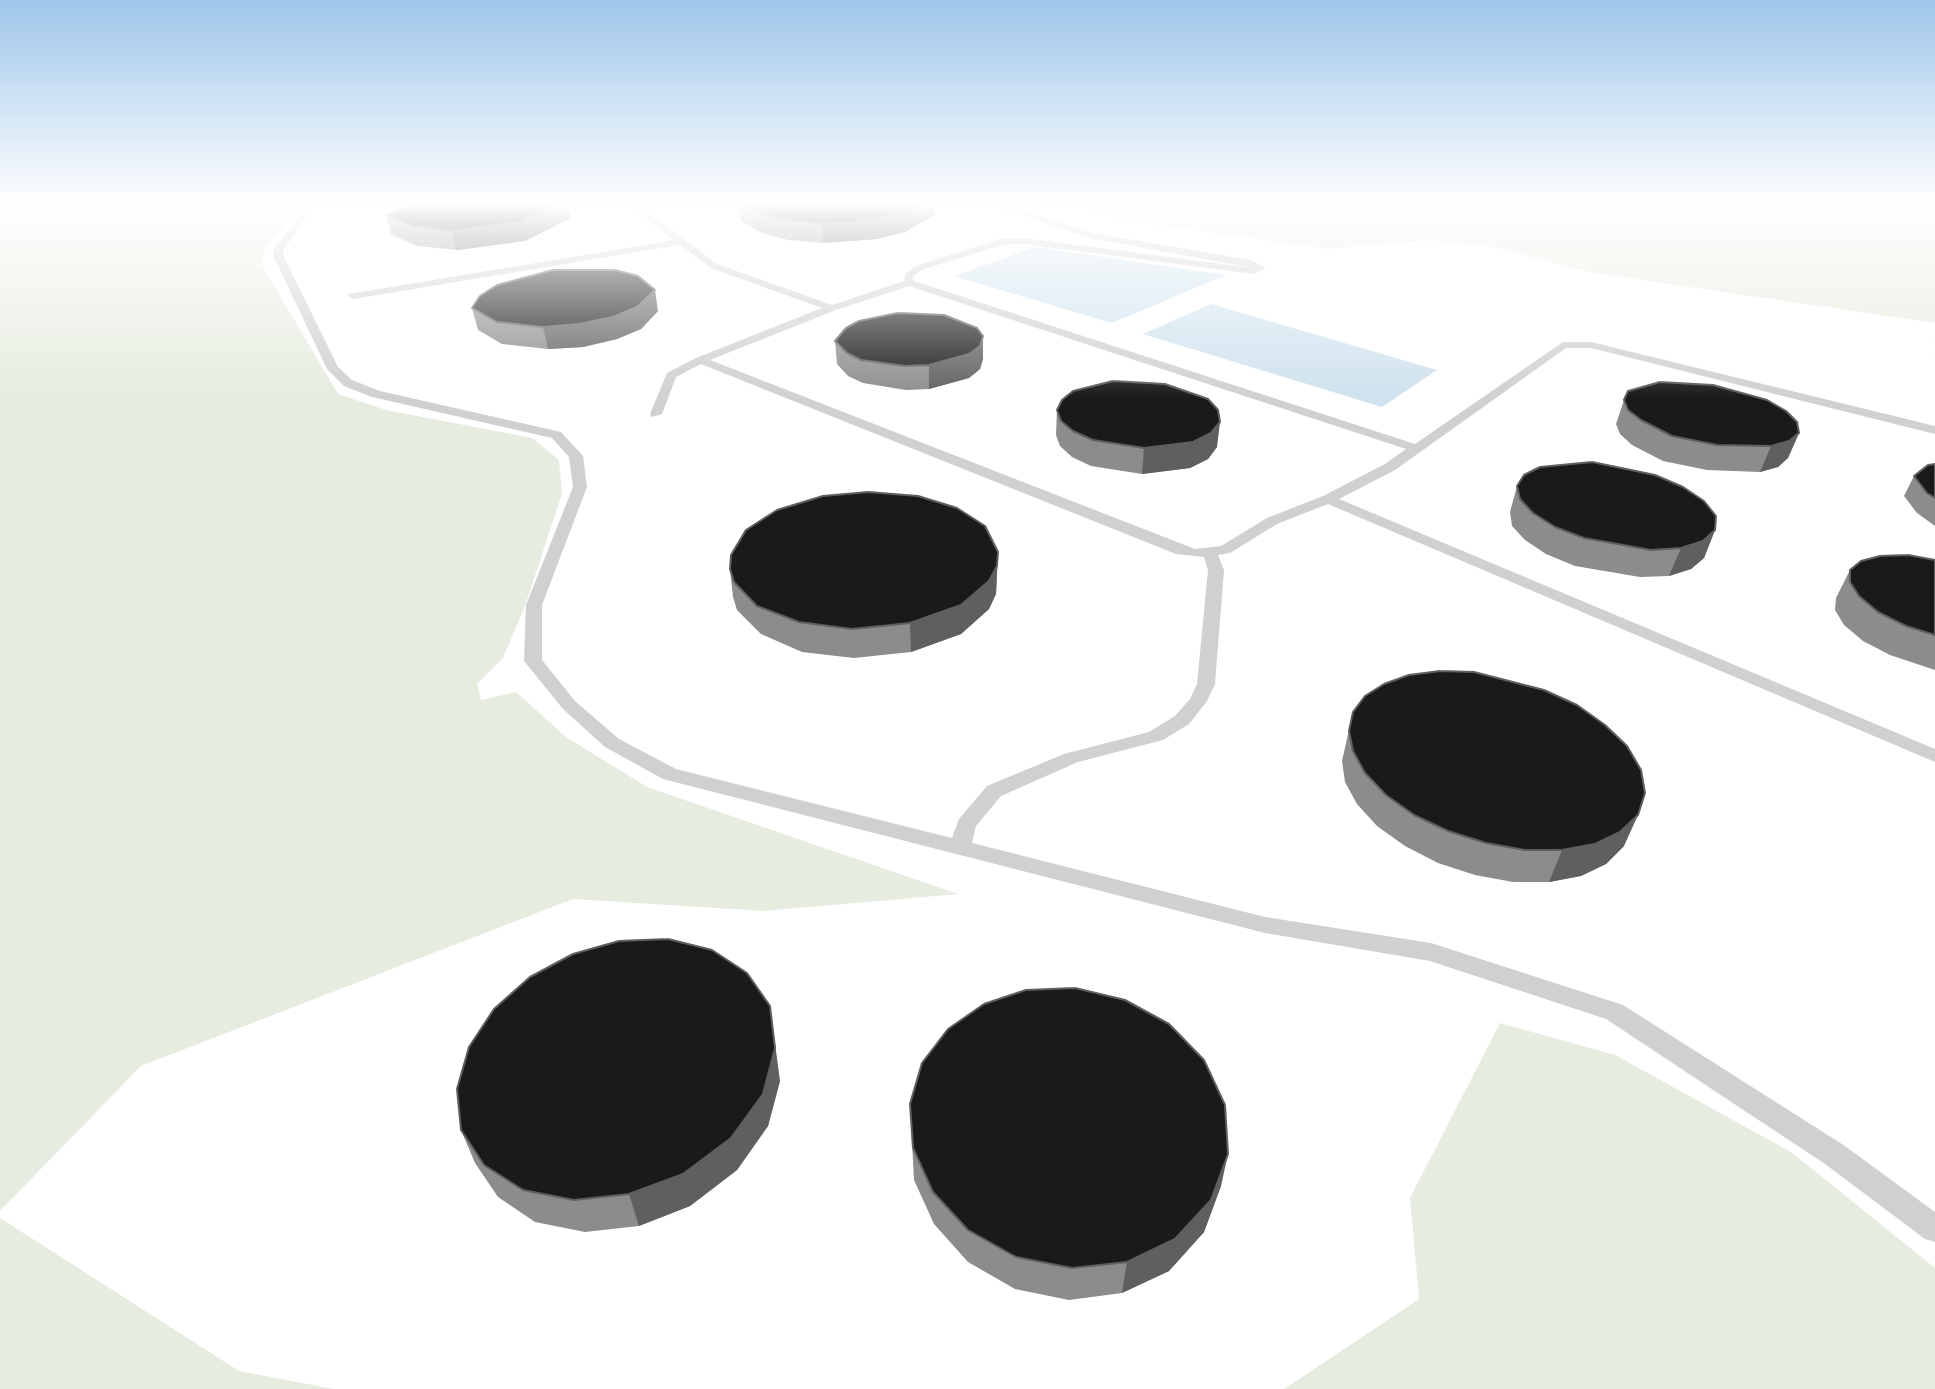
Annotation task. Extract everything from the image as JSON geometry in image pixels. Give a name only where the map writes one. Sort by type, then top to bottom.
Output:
[{"type":"lane","points":[[285,269],[333,369],[348,383],[376,394],[556,435],[576,456],[580,487],[534,605],[533,661],[569,705],[612,743],[670,774],[1265,925],[1431,952],[1614,1012],[1835,1155],[1935,1229]]},
{"type":"lane","points":[[353,296],[518,269]]},
{"type":"lane","points":[[722,269],[832,308]]},
{"type":"lane","points":[[909,283],[908,276],[917,269]]},
{"type":"lane","points":[[1236,269],[1259,269]]},
{"type":"lane","points":[[656,414],[671,375],[700,360],[832,308],[909,283],[1415,448]]},
{"type":"lane","points":[[700,360],[1181,551],[1210,554],[1225,550],[1272,521],[1328,499],[1390,467],[1563,345],[1591,345],[1935,430]]},
{"type":"lane","points":[[1328,499],[1935,756]]},
{"type":"lane","points":[[960,848],[966,824],[994,791],[1071,758],[1156,736],[1182,720],[1190,711],[1206,684],[1216,570],[1210,554]]},
{"type":"shaded area","points":[[0,269],[264,269],[338,394],[386,410],[532,438],[559,460],[562,494],[525,606],[503,658],[477,684],[481,700],[516,692],[566,737],[647,787],[958,894],[764,911],[573,899],[141,1066],[0,1211]]},
{"type":"shaded area","points":[[1579,269],[1935,269],[1935,323]]},
{"type":"shaded area","points":[[1500,1023],[1615,1055],[1791,1152],[1935,1268],[1935,1389],[1284,1389],[1419,1299],[1410,1198]]},
{"type":"shaded area","points":[[0,1218],[239,1371],[334,1389],[0,1389]]},
{"type":"water","points":[[974,269],[1184,269],[1226,275],[1112,323],[954,276]]},
{"type":"water","points":[[1211,304],[1437,370],[1382,407],[1143,334]]},
{"type":"building","points":[[553,270],[615,270],[638,276],[655,290],[637,307],[613,317],[579,324],[543,327],[497,322],[472,308],[480,296],[497,285]]},
{"type":"building","points":[[898,313],[944,315],[977,328],[983,336],[980,346],[969,354],[929,365],[905,366],[861,360],[847,353],[835,341],[846,328],[859,321]]},
{"type":"building","points":[[1113,381],[1165,384],[1208,399],[1218,410],[1220,422],[1211,433],[1193,442],[1144,448],[1093,440],[1073,431],[1061,421],[1057,410],[1062,400],[1073,391]]},
{"type":"building","points":[[1660,382],[1713,385],[1767,400],[1797,422],[1799,433],[1789,441],[1771,446],[1717,445],[1672,436],[1641,420],[1628,410],[1624,400],[1628,391]]},
{"type":"building","points":[[1592,462],[1655,475],[1683,487],[1704,501],[1716,516],[1715,530],[1703,541],[1681,548],[1651,550],[1584,538],[1555,527],[1533,513],[1520,499],[1517,486],[1524,475],[1540,467]]},
{"type":"building","points":[[1935,464],[1935,498],[1914,476],[1928,465]]},
{"type":"building","points":[[868,492],[918,496],[957,508],[985,526],[998,552],[997,566],[989,581],[961,605],[910,623],[852,629],[799,622],[757,606],[734,582],[730,569],[731,555],[746,530],[777,510],[823,496]]},
{"type":"building","points":[[1908,555],[1935,560],[1935,635],[1906,626],[1878,612],[1859,596],[1850,582],[1850,570],[1861,561],[1880,556]]},
{"type":"building","points":[[1440,671],[1474,672],[1544,690],[1577,705],[1605,725],[1627,746],[1641,770],[1645,793],[1638,815],[1620,832],[1595,844],[1562,850],[1525,850],[1486,843],[1448,831],[1414,815],[1386,795],[1365,773],[1353,751],[1349,731],[1353,712],[1365,696],[1384,684],[1409,675]]},
{"type":"building","points":[[668,939],[712,950],[747,973],[770,1006],[775,1048],[763,1094],[731,1138],[683,1174],[629,1194],[574,1200],[523,1190],[484,1165],[461,1130],[457,1089],[469,1047],[494,1009],[530,977],[573,954],[619,941]]},
{"type":"building","points":[[1075,988],[1125,1000],[1169,1024],[1204,1060],[1225,1105],[1228,1154],[1211,1200],[1175,1239],[1127,1262],[1072,1268],[1016,1257],[968,1230],[933,1192],[913,1148],[910,1104],[922,1063],[948,1029],[984,1004],[1026,990]]}]
